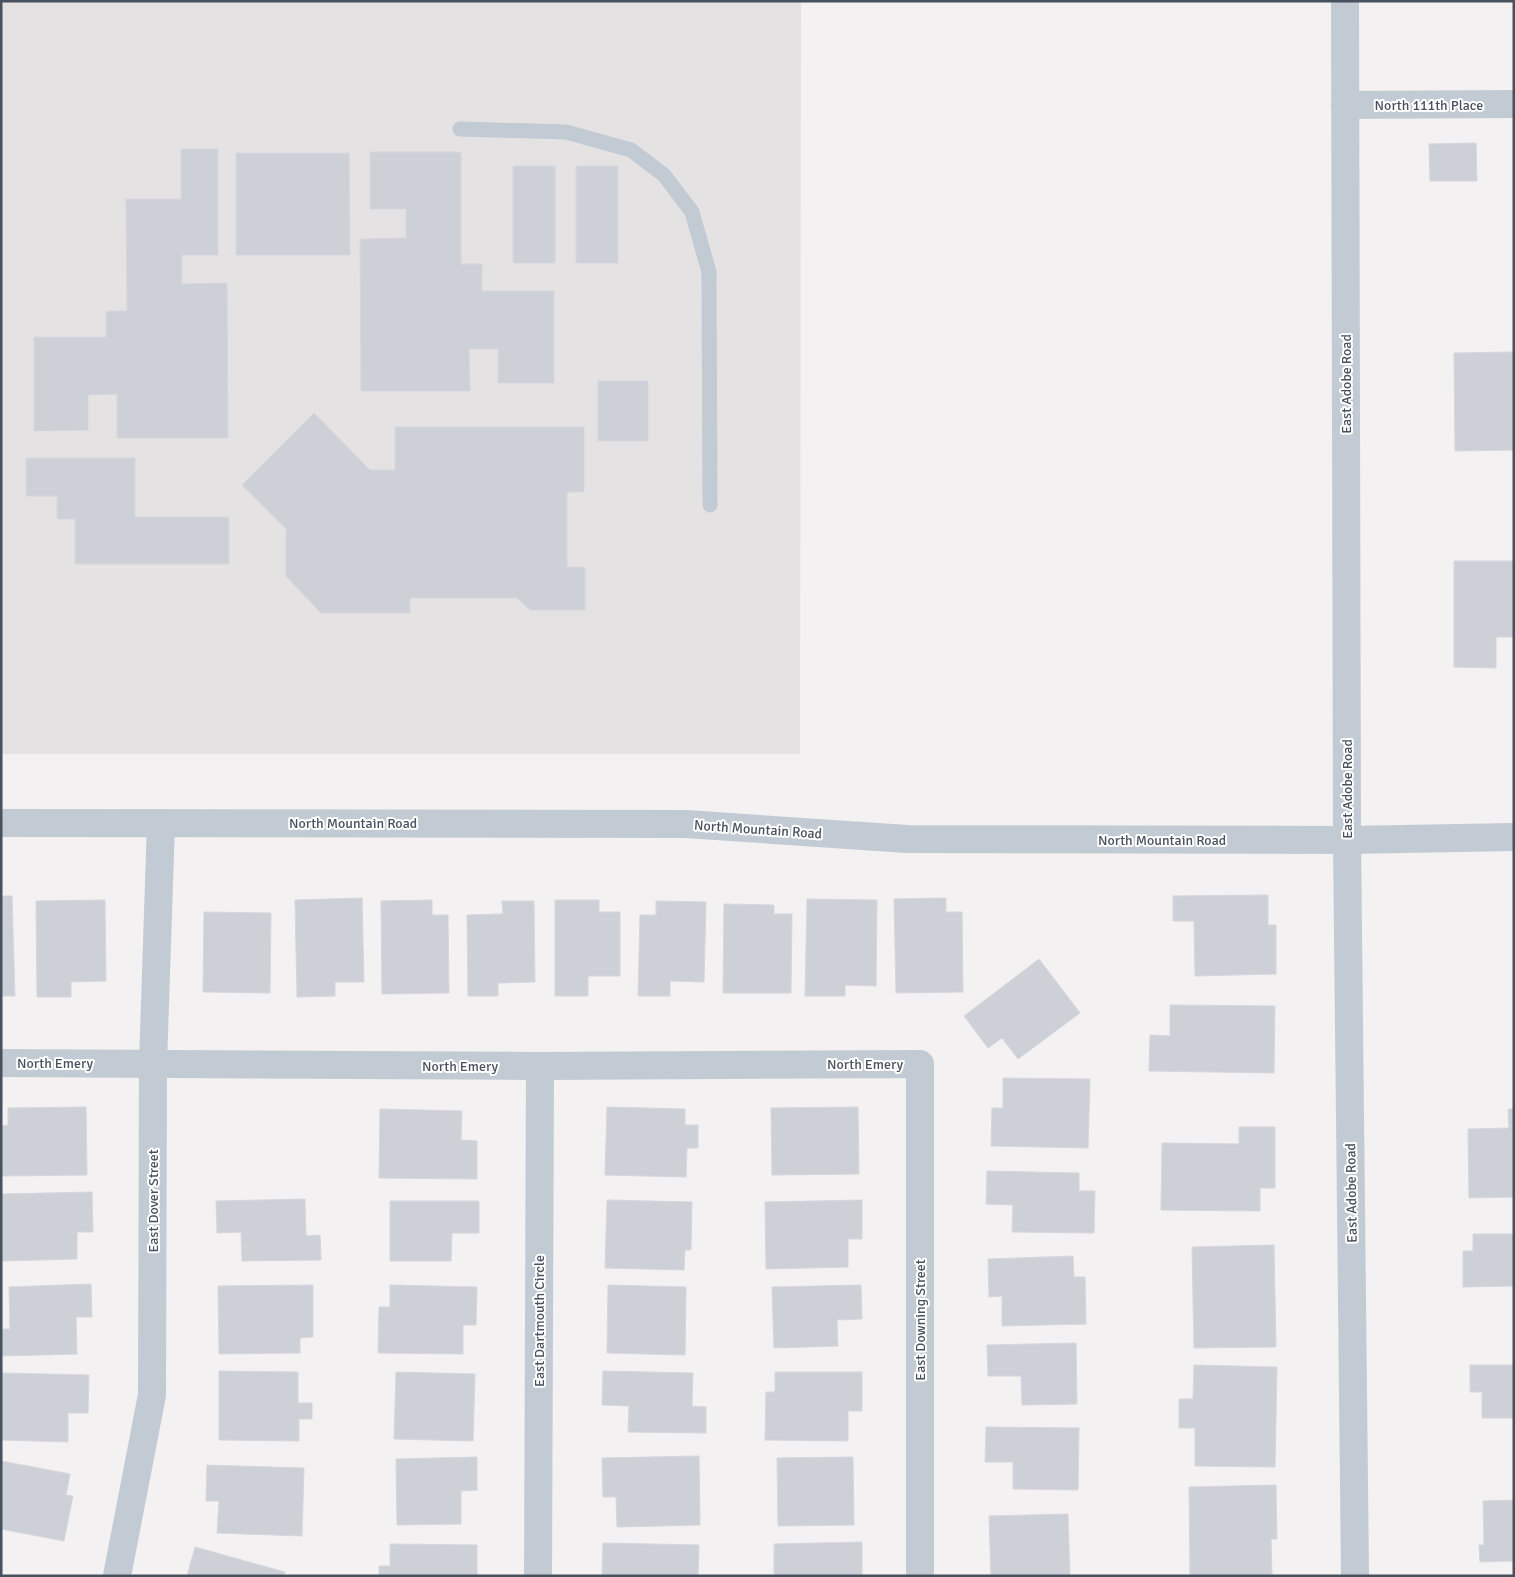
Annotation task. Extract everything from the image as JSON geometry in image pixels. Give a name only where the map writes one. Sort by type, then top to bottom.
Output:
[{"type":"street","name":"East Adobe Road","points":[[1345,1],[1347,840],[1355,1576]]},
{"type":"street","name":"North 111th Place","points":[[1345,105],[1514,104]]},
{"type":"street","name":"North Mountain Road","points":[[1,823],[686,824],[907,839],[1347,840],[1514,837]]},
{"type":"street","name":"East Dover Street","points":[[117,1576],[152,1395],[153,1064],[160,823]]},
{"type":"street","name":"North Emery","points":[[1,1063],[540,1066],[920,1064]]},
{"type":"street","name":"East Downing Street","points":[[920,1064],[920,1576]]},
{"type":"street","name":"East Dartmouth Circle","points":[[538,1576],[540,1066]]},
{"type":"lane","points":[[460,129],[566,132],[631,150],[664,175],[692,212],[709,272],[710,506]]},
{"type":"shaded area","points":[[1,1],[801,1],[800,754],[1,754]]},
{"type":"building","points":[[1476,143],[1477,181],[1430,181],[1429,144]]},
{"type":"building","points":[[181,149],[218,149],[218,255],[182,255],[182,284],[227,283],[228,438],[117,438],[117,394],[88,395],[88,430],[34,431],[34,337],[106,337],[106,311],[127,311],[126,199],[181,199]]},
{"type":"building","points":[[370,152],[461,152],[461,264],[482,264],[482,291],[554,291],[554,383],[498,383],[498,349],[469,349],[470,391],[361,391],[360,239],[406,238],[406,209],[370,209]]},
{"type":"building","points":[[236,153],[349,153],[350,255],[236,255]]},
{"type":"building","points":[[513,166],[555,166],[555,263],[513,263]]},
{"type":"building","points":[[576,166],[618,166],[618,263],[576,263]]},
{"type":"building","points":[[1514,352],[1514,450],[1455,451],[1454,353]]},
{"type":"building","points":[[598,381],[648,381],[648,441],[598,441]]},
{"type":"building","points":[[314,413],[370,470],[395,470],[395,427],[584,427],[584,492],[567,492],[567,567],[585,567],[585,610],[530,610],[517,598],[410,598],[410,613],[321,613],[286,576],[286,529],[242,485]]},
{"type":"building","points":[[26,458],[135,458],[135,517],[229,517],[229,564],[75,564],[75,519],[57,519],[57,496],[26,496]]},
{"type":"building","points":[[1454,561],[1514,561],[1514,637],[1496,637],[1496,668],[1454,667]]},
{"type":"building","points":[[1268,895],[1268,925],[1276,925],[1276,974],[1195,976],[1194,921],[1173,921],[1173,896]]},
{"type":"building","points":[[1,896],[12,896],[15,996],[1,996]]},
{"type":"building","points":[[362,898],[364,982],[335,982],[335,996],[297,997],[295,900]]},
{"type":"building","points":[[946,898],[946,912],[962,912],[963,992],[896,993],[894,899]]},
{"type":"building","points":[[807,899],[877,900],[876,986],[845,985],[845,996],[805,996]]},
{"type":"building","points":[[105,900],[106,981],[71,982],[71,997],[37,997],[36,901]]},
{"type":"building","points":[[432,900],[432,915],[448,915],[449,993],[382,994],[381,901]]},
{"type":"building","points":[[555,900],[599,900],[599,912],[620,912],[620,976],[588,976],[588,996],[555,996]]},
{"type":"building","points":[[502,901],[534,901],[535,982],[498,983],[498,996],[468,996],[467,915],[503,914]]},
{"type":"building","points":[[656,901],[706,902],[704,982],[670,981],[670,996],[638,996],[640,915],[656,915]]},
{"type":"building","points":[[724,904],[774,905],[774,914],[792,914],[791,993],[723,993]]},
{"type":"building","points":[[204,912],[271,913],[270,993],[203,992]]},
{"type":"building","points":[[1039,959],[1080,1013],[1018,1059],[1002,1038],[988,1048],[964,1016]]},
{"type":"building","points":[[1170,1005],[1275,1006],[1274,1073],[1149,1071],[1150,1035],[1170,1036]]},
{"type":"building","points":[[1003,1078],[1090,1079],[1088,1148],[991,1146],[992,1108],[1003,1108]]},
{"type":"building","points":[[86,1107],[87,1175],[1,1176],[1,1126],[8,1125],[8,1108]]},
{"type":"building","points":[[607,1107],[685,1109],[685,1125],[698,1125],[698,1148],[687,1148],[686,1177],[605,1175]]},
{"type":"building","points":[[858,1107],[859,1174],[772,1175],[771,1108]]},
{"type":"building","points":[[380,1109],[462,1111],[461,1140],[477,1141],[477,1179],[379,1178]]},
{"type":"building","points":[[1508,1109],[1514,1109],[1514,1197],[1469,1198],[1468,1129],[1509,1128]]},
{"type":"building","points":[[1239,1127],[1275,1127],[1275,1188],[1260,1188],[1260,1211],[1161,1210],[1162,1143],[1239,1144]]},
{"type":"building","points":[[987,1171],[1079,1173],[1079,1191],[1095,1191],[1094,1233],[1012,1232],[1013,1205],[986,1204]]},
{"type":"building","points":[[92,1192],[93,1232],[77,1232],[77,1259],[1,1261],[1,1194]]},
{"type":"building","points":[[305,1199],[306,1236],[320,1235],[321,1260],[242,1261],[241,1232],[217,1233],[216,1201]]},
{"type":"building","points":[[607,1200],[692,1202],[691,1250],[685,1250],[684,1270],[605,1268]]},
{"type":"building","points":[[862,1200],[862,1239],[848,1239],[848,1267],[766,1269],[765,1202]]},
{"type":"building","points":[[390,1201],[479,1201],[479,1233],[452,1233],[451,1261],[390,1261]]},
{"type":"building","points":[[1473,1234],[1514,1234],[1514,1286],[1463,1287],[1463,1251],[1473,1251]]},
{"type":"building","points":[[1274,1245],[1276,1347],[1194,1348],[1192,1247]]},
{"type":"building","points":[[1073,1256],[1074,1277],[1085,1277],[1086,1324],[1002,1326],[1002,1296],[989,1297],[988,1259]]},
{"type":"building","points":[[91,1284],[92,1317],[76,1317],[77,1354],[1,1356],[1,1329],[10,1329],[9,1287]]},
{"type":"building","points":[[313,1285],[313,1337],[300,1338],[300,1353],[219,1354],[218,1286]]},
{"type":"building","points":[[390,1285],[477,1287],[476,1325],[463,1325],[463,1354],[378,1353],[379,1307],[390,1307]]},
{"type":"building","points":[[608,1285],[686,1287],[685,1355],[607,1353]]},
{"type":"building","points":[[861,1285],[862,1319],[837,1320],[838,1346],[774,1348],[772,1287]]},
{"type":"building","points":[[1076,1343],[1077,1404],[1022,1405],[1021,1376],[988,1376],[987,1345]]},
{"type":"building","points":[[1194,1365],[1277,1367],[1275,1467],[1195,1466],[1195,1428],[1179,1428],[1179,1399],[1193,1399]]},
{"type":"building","points":[[1470,1365],[1514,1365],[1514,1418],[1482,1418],[1482,1392],[1470,1392]]},
{"type":"building","points":[[219,1371],[298,1372],[298,1403],[312,1403],[312,1419],[299,1419],[299,1441],[219,1440]]},
{"type":"building","points":[[603,1371],[693,1373],[692,1406],[706,1407],[706,1433],[628,1432],[629,1406],[602,1405]]},
{"type":"building","points":[[396,1372],[475,1374],[473,1441],[394,1439]]},
{"type":"building","points":[[775,1372],[862,1372],[862,1411],[848,1411],[848,1441],[765,1440],[766,1392],[775,1392]]},
{"type":"building","points":[[1,1373],[89,1375],[88,1413],[68,1413],[68,1442],[1,1440]]},
{"type":"building","points":[[986,1427],[1079,1428],[1078,1490],[1013,1489],[1013,1462],[985,1462]]},
{"type":"building","points":[[699,1456],[700,1525],[617,1527],[616,1497],[603,1497],[602,1458]]},
{"type":"building","points":[[477,1457],[477,1490],[461,1491],[461,1524],[397,1525],[396,1459]]},
{"type":"building","points":[[853,1457],[854,1525],[778,1526],[777,1458]]},
{"type":"building","points":[[1,1461],[70,1474],[66,1495],[73,1496],[64,1541],[1,1529]]},
{"type":"building","points":[[207,1465],[304,1468],[302,1536],[217,1533],[219,1501],[206,1501]]},
{"type":"building","points":[[1276,1485],[1277,1539],[1271,1539],[1272,1576],[1190,1576],[1189,1487]]},
{"type":"building","points":[[1514,1500],[1514,1561],[1480,1562],[1479,1545],[1484,1545],[1483,1501]]},
{"type":"building","points":[[1068,1514],[1070,1576],[991,1576],[989,1516]]},
{"type":"building","points":[[862,1542],[862,1576],[774,1576],[774,1544]]},
{"type":"building","points":[[603,1543],[699,1545],[698,1576],[602,1576]]},
{"type":"building","points":[[390,1544],[477,1545],[477,1576],[379,1576],[379,1566],[390,1566]]},
{"type":"building","points":[[195,1547],[285,1572],[284,1576],[187,1576]]}]
